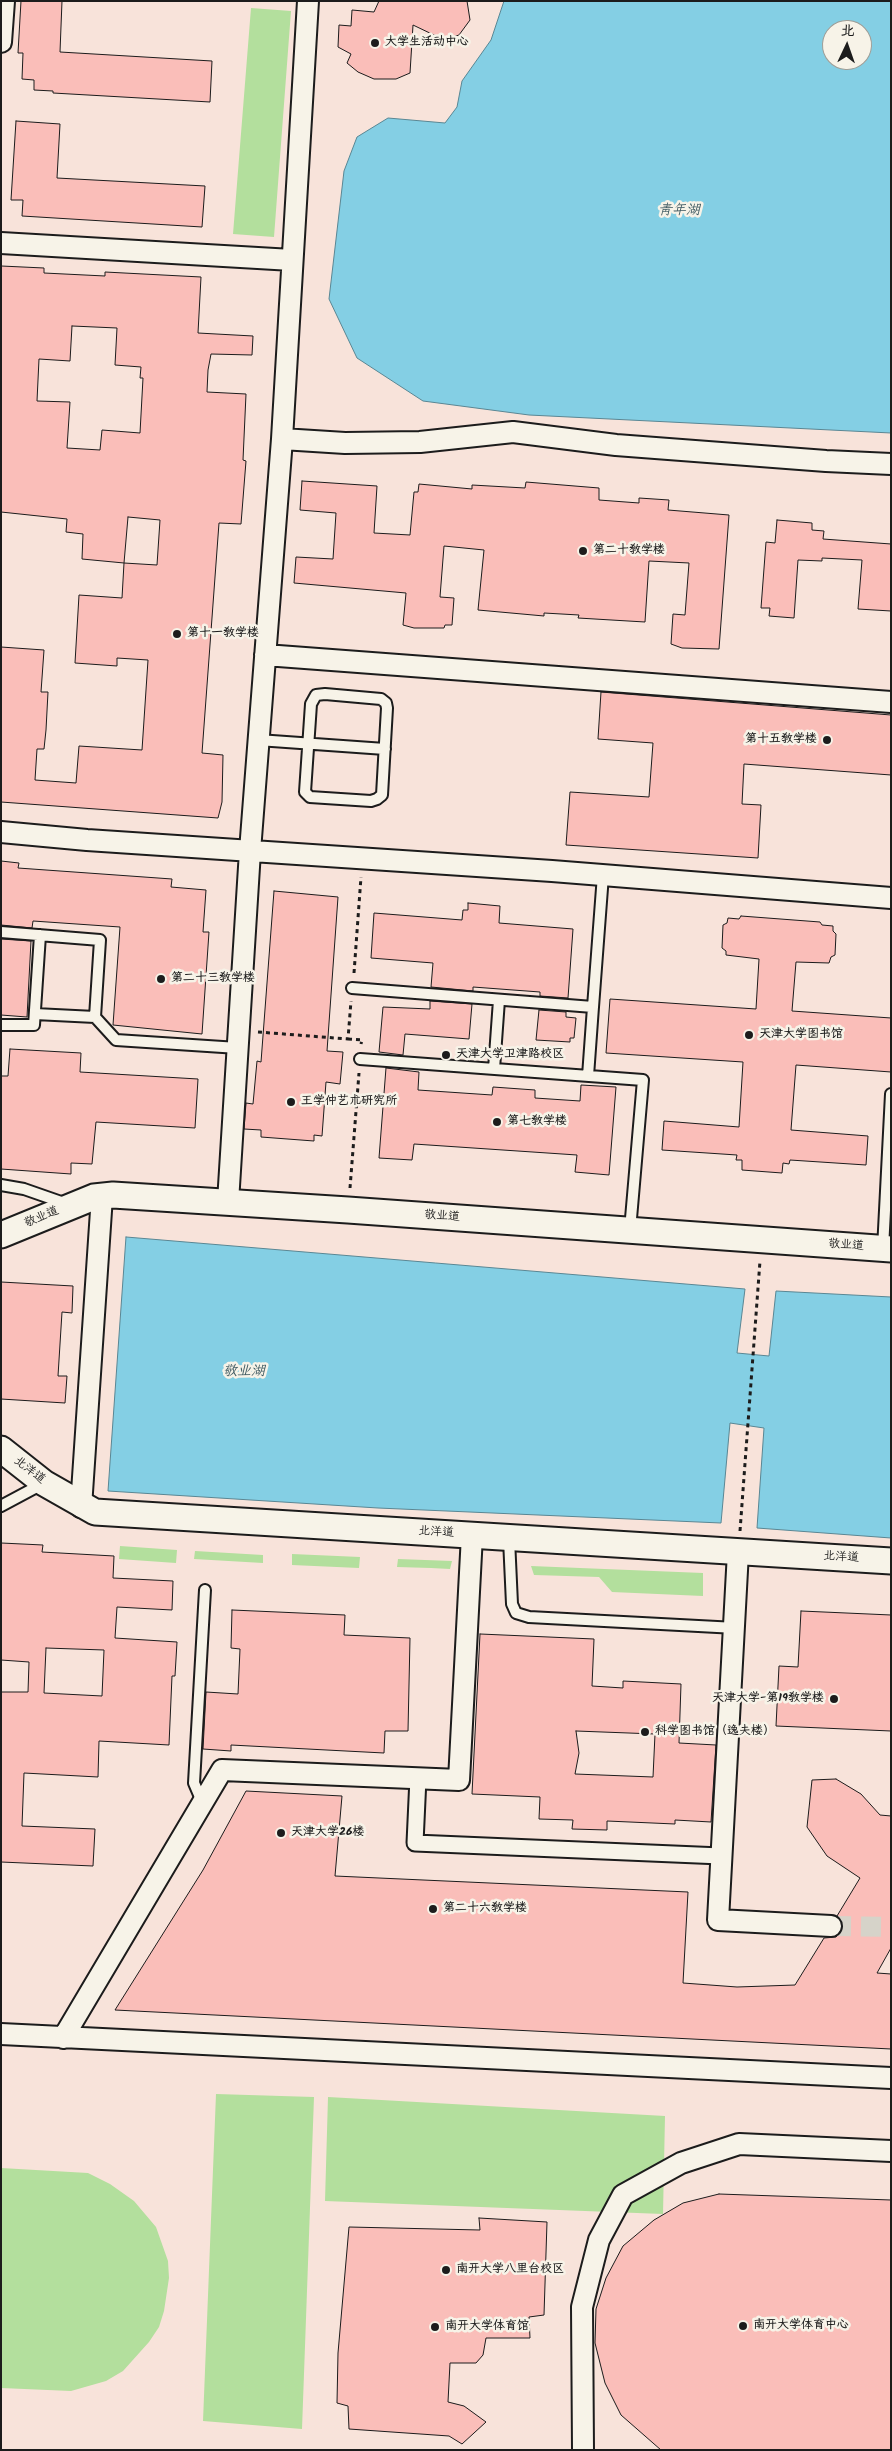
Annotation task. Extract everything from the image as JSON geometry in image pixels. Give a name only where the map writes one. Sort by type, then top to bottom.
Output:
[{"type":"street","points":[[1,42],[4,1]]},
{"type":"street","points":[[228,1202],[250,851],[282,439],[308,1]]},
{"type":"street","points":[[1,243],[292,260]]},
{"type":"street","points":[[282,439],[345,444],[420,442],[513,432],[616,445],[826,462],[891,464]]},
{"type":"street","points":[[265,655],[891,702]]},
{"type":"street","points":[[1,832],[603,875],[891,898]]},
{"type":"street","points":[[81,1506],[102,1196]]},
{"type":"street","name":"敬业道","points":[[1,1235],[71,1206],[102,1196],[348,1210],[887,1249]]},
{"type":"street","name":"北洋道","points":[[1,1449],[44,1483],[81,1506],[95,1512],[509,1538],[739,1541],[891,1561]]},
{"type":"street","points":[[63,2038],[222,1770],[459,1780],[472,1535]]},
{"type":"street","points":[[739,1541],[736,1628],[718,1920],[831,1926]]},
{"type":"street","points":[[418,1778],[415,1843],[721,1856]]},
{"type":"street","points":[[1,2034],[891,2078]]},
{"type":"street","points":[[583,2450],[582,2307],[599,2240],[623,2196],[681,2163],[739,2144],[891,2151]]},
{"type":"lane","points":[[325,694],[381,699],[386,703],[385,749],[382,795],[377,799],[371,802],[318,798],[310,797],[305,792],[303,786],[311,704],[316,695],[325,694]]},
{"type":"lane","points":[[258,740],[385,749]]},
{"type":"lane","points":[[588,1076],[603,875]]},
{"type":"lane","points":[[1,932],[100,940],[94,1017]]},
{"type":"lane","points":[[1,1025],[34,1025],[40,935]]},
{"type":"lane","points":[[352,988],[593,1007]]},
{"type":"lane","points":[[494,1069],[499,1000]]},
{"type":"lane","points":[[35,1014],[94,1017],[116,1040],[238,1039]]},
{"type":"lane","points":[[360,1059],[643,1080],[630,1230]]},
{"type":"lane","points":[[887,1249],[891,1094]]},
{"type":"lane","points":[[1,1185],[24,1189],[71,1206]]},
{"type":"lane","points":[[1,1506],[44,1483]]},
{"type":"lane","points":[[509,1538],[512,1604],[516,1613],[529,1617],[736,1628]]},
{"type":"lane","points":[[203,1804],[194,1783],[205,1590]]},
{"type":"path","points":[[348,1039],[362,859]]},
{"type":"path","points":[[238,1039],[362,1040],[348,1210]]},
{"type":"path","points":[[739,1541],[758,1276]]},
{"type":"shaded area","name":"天津大学卫津路校区","points":[[1,1],[891,1],[891,2450],[1,2450]]},
{"type":"green space","points":[[251,8],[291,11],[274,237],[233,234]]},
{"type":"green space","points":[[120,1546],[177,1550],[176,1563],[119,1559]]},
{"type":"green space","points":[[195,1551],[263,1555],[263,1563],[194,1559]]},
{"type":"green space","points":[[292,1554],[360,1557],[359,1568],[292,1565]]},
{"type":"green space","points":[[398,1559],[452,1561],[450,1569],[397,1567]]},
{"type":"green space","points":[[531,1566],[703,1573],[703,1596],[612,1592],[599,1577],[534,1575]]},
{"type":"green space","points":[[216,2094],[314,2097],[302,2429],[203,2421]]},
{"type":"green space","points":[[328,2097],[665,2116],[663,2214],[325,2201]]},
{"type":"green space","points":[[1,2168],[88,2173],[110,2184],[134,2201],[156,2227],[168,2261],[169,2278],[164,2311],[159,2327],[149,2342],[123,2371],[106,2381],[71,2391],[1,2388]]},
{"type":"water","name":"青年湖","points":[[504,1],[891,1],[891,433],[529,415],[423,401],[357,358],[329,299],[344,171],[357,137],[388,118],[445,123],[457,107],[462,81],[491,40]]},
{"type":"water","name":"敬业湖","points":[[126,1237],[745,1289],[737,1353],[769,1356],[776,1291],[891,1297],[891,1538],[757,1528],[764,1428],[730,1423],[721,1523],[378,1508],[108,1491]]},
{"type":"building","points":[[21,1],[62,1],[60,52],[212,61],[210,102],[53,93],[53,91],[34,90],[34,80],[22,79],[23,53],[18,53]]},
{"type":"building","name":"大学生活动中心","points":[[379,1],[467,1],[470,20],[459,35],[447,39],[413,25],[410,73],[396,79],[374,79],[358,72],[347,63],[351,54],[338,47],[339,25],[351,26],[352,10],[374,12]]},
{"type":"building","points":[[16,121],[60,124],[57,178],[205,186],[202,227],[22,216],[23,200],[11,200]]},
{"type":"building","points":[[1,266],[44,268],[44,273],[105,276],[105,272],[201,277],[198,333],[253,336],[252,355],[211,354],[208,370],[207,392],[246,394],[243,460],[246,461],[241,524],[219,523],[202,753],[223,755],[222,802],[218,818],[1,802],[1,647],[44,650],[41,692],[48,692],[46,730],[44,749],[37,749],[35,780],[76,783],[79,746],[142,750],[148,660],[117,658],[117,666],[75,663],[79,595],[122,598],[124,563],[82,559],[83,534],[66,532],[67,519],[1,512]],"holes":[[[72,326],[117,328],[115,365],[141,367],[140,378],[143,378],[140,433],[102,430],[100,450],[67,448],[70,402],[37,401],[39,359],[70,361]],[[128,517],[160,520],[157,565],[124,563]]]},
{"type":"building","points":[[302,481],[377,486],[374,533],[410,535],[414,492],[418,492],[419,484],[472,489],[472,485],[525,488],[526,482],[599,488],[599,500],[639,503],[639,498],[669,500],[668,510],[729,515],[719,649],[682,648],[671,644],[673,614],[685,615],[689,563],[649,561],[645,622],[578,618],[579,615],[544,613],[544,616],[478,610],[484,550],[444,546],[440,597],[454,598],[452,625],[445,625],[444,628],[414,628],[403,625],[406,593],[294,583],[296,557],[333,559],[336,513],[300,510]]},
{"type":"building","points":[[777,520],[812,523],[812,530],[824,531],[823,539],[891,544],[891,611],[858,609],[862,560],[822,558],[822,561],[798,560],[794,618],[769,616],[770,608],[761,608],[766,542],[775,543]]},
{"type":"building","points":[[601,692],[891,715],[891,775],[744,764],[742,804],[761,805],[758,858],[566,845],[570,792],[649,797],[653,743],[598,739]]},
{"type":"building","name":"第二十三教学楼","points":[[1,861],[19,863],[18,868],[172,879],[171,887],[206,890],[203,932],[209,932],[202,1034],[113,1025],[120,927],[33,921],[32,928],[1,925]]},
{"type":"building","points":[[274,891],[338,897],[327,1051],[343,1052],[340,1084],[326,1082],[322,1136],[314,1135],[314,1141],[261,1137],[261,1130],[244,1129],[246,1103],[253,1104],[257,1061],[261,1062]]},
{"type":"building","points":[[468,903],[500,906],[499,923],[573,929],[568,998],[540,996],[540,992],[473,987],[473,991],[431,987],[433,963],[371,958],[374,913],[462,920],[463,910],[468,910]]},
{"type":"building","name":"天津大学图书馆","points":[[741,916],[820,922],[822,925],[833,926],[833,931],[836,934],[835,955],[831,957],[829,963],[796,962],[792,1011],[891,1018],[891,1072],[796,1065],[791,1130],[868,1136],[866,1165],[790,1160],[789,1164],[783,1163],[782,1173],[742,1170],[742,1160],[736,1160],[737,1155],[662,1150],[664,1121],[739,1127],[743,1062],[606,1053],[610,999],[756,1009],[759,959],[726,955],[726,951],[722,948],[723,925],[727,923],[728,918],[739,919]]},
{"type":"building","points":[[1,939],[31,941],[27,1017],[1,1015]]},
{"type":"building","points":[[430,1001],[472,1004],[469,1039],[405,1034],[403,1055],[379,1052],[383,1007],[430,1009]]},
{"type":"building","points":[[539,1010],[566,1012],[566,1017],[576,1018],[574,1038],[570,1038],[570,1042],[536,1040]]},
{"type":"building","points":[[10,1049],[81,1053],[80,1072],[198,1079],[195,1128],[96,1122],[92,1164],[71,1163],[71,1174],[1,1169],[1,1076],[8,1076]]},
{"type":"building","name":"第七教学楼","points":[[386,1068],[419,1072],[418,1090],[492,1095],[493,1087],[535,1090],[535,1098],[580,1101],[581,1085],[616,1087],[609,1175],[575,1172],[577,1155],[414,1144],[412,1160],[379,1158]]},
{"type":"building","points":[[1,1282],[73,1286],[72,1313],[62,1312],[58,1376],[67,1376],[65,1403],[1,1399]]},
{"type":"building","points":[[1,1543],[43,1545],[42,1552],[114,1556],[113,1578],[173,1581],[172,1610],[117,1607],[115,1638],[177,1642],[175,1676],[172,1676],[169,1745],[99,1741],[98,1777],[24,1773],[22,1826],[95,1829],[93,1866],[1,1862],[1,1692],[28,1692],[29,1662],[1,1660]],"holes":[[[46,1648],[104,1650],[102,1696],[44,1693]]]},
{"type":"building","points":[[232,1610],[345,1615],[344,1635],[410,1638],[408,1731],[385,1731],[384,1753],[231,1745],[231,1751],[203,1749],[206,1692],[238,1694],[240,1649],[231,1648]]},
{"type":"building","points":[[801,1611],[891,1615],[891,1731],[776,1726],[779,1666],[798,1667]]},
{"type":"building","name":"科学图书馆（逸夫楼）","points":[[480,1634],[594,1639],[592,1686],[623,1688],[623,1681],[681,1684],[679,1743],[716,1745],[711,1822],[675,1820],[675,1824],[607,1821],[607,1830],[572,1829],[573,1820],[539,1819],[540,1797],[472,1794]],"holes":[[[576,1731],[655,1734],[653,1777],[575,1774],[579,1753]]]},
{"type":"building","name":"第二十六教学楼","points":[[836,1779],[861,1794],[880,1815],[891,1816],[891,1948],[877,1973],[891,1974],[891,2049],[115,2010],[203,1870],[246,1791],[342,1796],[335,1876],[688,1892],[683,1983],[737,1987],[795,1985],[824,1938],[836,1937],[841,1932],[842,1921],[837,1916],[860,1878],[827,1856],[807,1827],[812,1780]]},
{"type":"building","name":"南开大学体育中心","points":[[719,2194],[891,2200],[891,2450],[661,2450],[621,2415],[605,2383],[595,2343],[596,2309],[606,2278],[623,2246],[654,2220],[683,2203]]},
{"type":"building","name":"南开大学体育馆","points":[[479,2218],[547,2222],[544,2315],[529,2317],[530,2338],[486,2338],[483,2355],[476,2363],[450,2363],[448,2402],[464,2406],[486,2422],[462,2444],[449,2436],[349,2429],[348,2406],[337,2403],[338,2353],[349,2227],[480,2230]]},
{"type":"tunnel","points":[[831,1926],[891,1927]]},
{"type":"place","name":"大学生活动中心","points":[[375,43]]},
{"type":"place","name":"第二十教学楼","points":[[583,551]]},
{"type":"place","name":"第十一教学楼","points":[[177,634]]},
{"type":"place","name":"第十五教学楼","points":[[827,740]]},
{"type":"place","name":"第二十三教学楼","points":[[161,979]]},
{"type":"place","name":"天津大学图书馆","points":[[749,1035]]},
{"type":"place","name":"天津大学卫津路校区","points":[[446,1055]]},
{"type":"place","name":"王学仲艺术研究所","points":[[291,1102]]},
{"type":"place","name":"第七教学楼","points":[[497,1122]]},
{"type":"place","name":"天津大学-第19教学楼","points":[[834,1699]]},
{"type":"place","name":"科学图书馆（逸夫楼）","points":[[645,1732]]},
{"type":"place","name":"天津大学26楼","points":[[281,1833]]},
{"type":"place","name":"第二十六教学楼","points":[[433,1909]]},
{"type":"place","name":"南开大学八里台校区","points":[[446,2270]]},
{"type":"place","name":"南开大学体育中心","points":[[743,2326]]},
{"type":"place","name":"南开大学体育馆","points":[[435,2327]]}]
